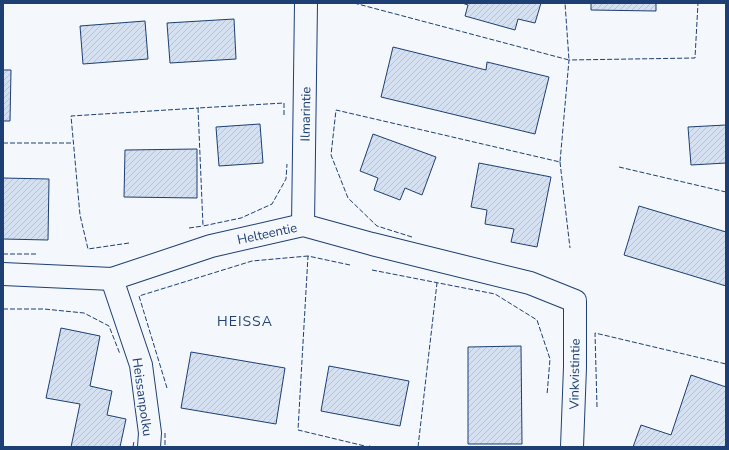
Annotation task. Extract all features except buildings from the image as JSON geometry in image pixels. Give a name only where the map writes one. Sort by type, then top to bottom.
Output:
[{"type":"street","name":"Ilmarintie","points":[[303,225],[306,3]]},
{"type":"street","name":"Helteentie","points":[[3,274],[112,279],[211,246],[303,225],[372,244],[530,283],[575,300]]},
{"type":"street","name":"Heissanpolku","points":[[112,279],[141,364],[150,433],[149,447]]},
{"type":"street","name":"Vinkvistintie","points":[[572,447],[575,367],[575,300]]},
{"type":"fence","points":[[354,3],[569,60],[565,3]]},
{"type":"fence","points":[[412,237],[377,226],[348,198],[331,155],[336,110],[560,162],[569,60],[695,58],[698,3]]},
{"type":"fence","points":[[284,115],[284,103],[198,108],[203,226],[241,218],[272,204],[286,179],[287,164]]},
{"type":"fence","points":[[129,243],[88,249],[80,215],[71,116],[199,108]]},
{"type":"fence","points":[[3,143],[74,143]]},
{"type":"fence","points":[[560,162],[570,248]]},
{"type":"fence","points":[[619,167],[726,192]]},
{"type":"fence","points":[[189,228],[203,226]]},
{"type":"fence","points":[[3,254],[36,254]]},
{"type":"fence","points":[[350,265],[308,256],[298,430],[369,447]]},
{"type":"fence","points":[[167,388],[139,296],[252,261],[308,256]]},
{"type":"fence","points":[[372,270],[495,294],[537,320],[550,359],[547,395]]},
{"type":"fence","points":[[418,447],[437,283]]},
{"type":"fence","points":[[3,309],[44,309],[84,313],[109,326],[120,354]]},
{"type":"fence","points":[[597,407],[595,333],[726,364]]},
{"type":"fence","points":[[165,433],[165,447]]},
{"type":"fence","points":[[133,447],[134,441]]},
{"type":"fence","points":[[369,446],[373,447]]},
{"type":"district","name":"HEISSA","points":[[245,321]]}]
